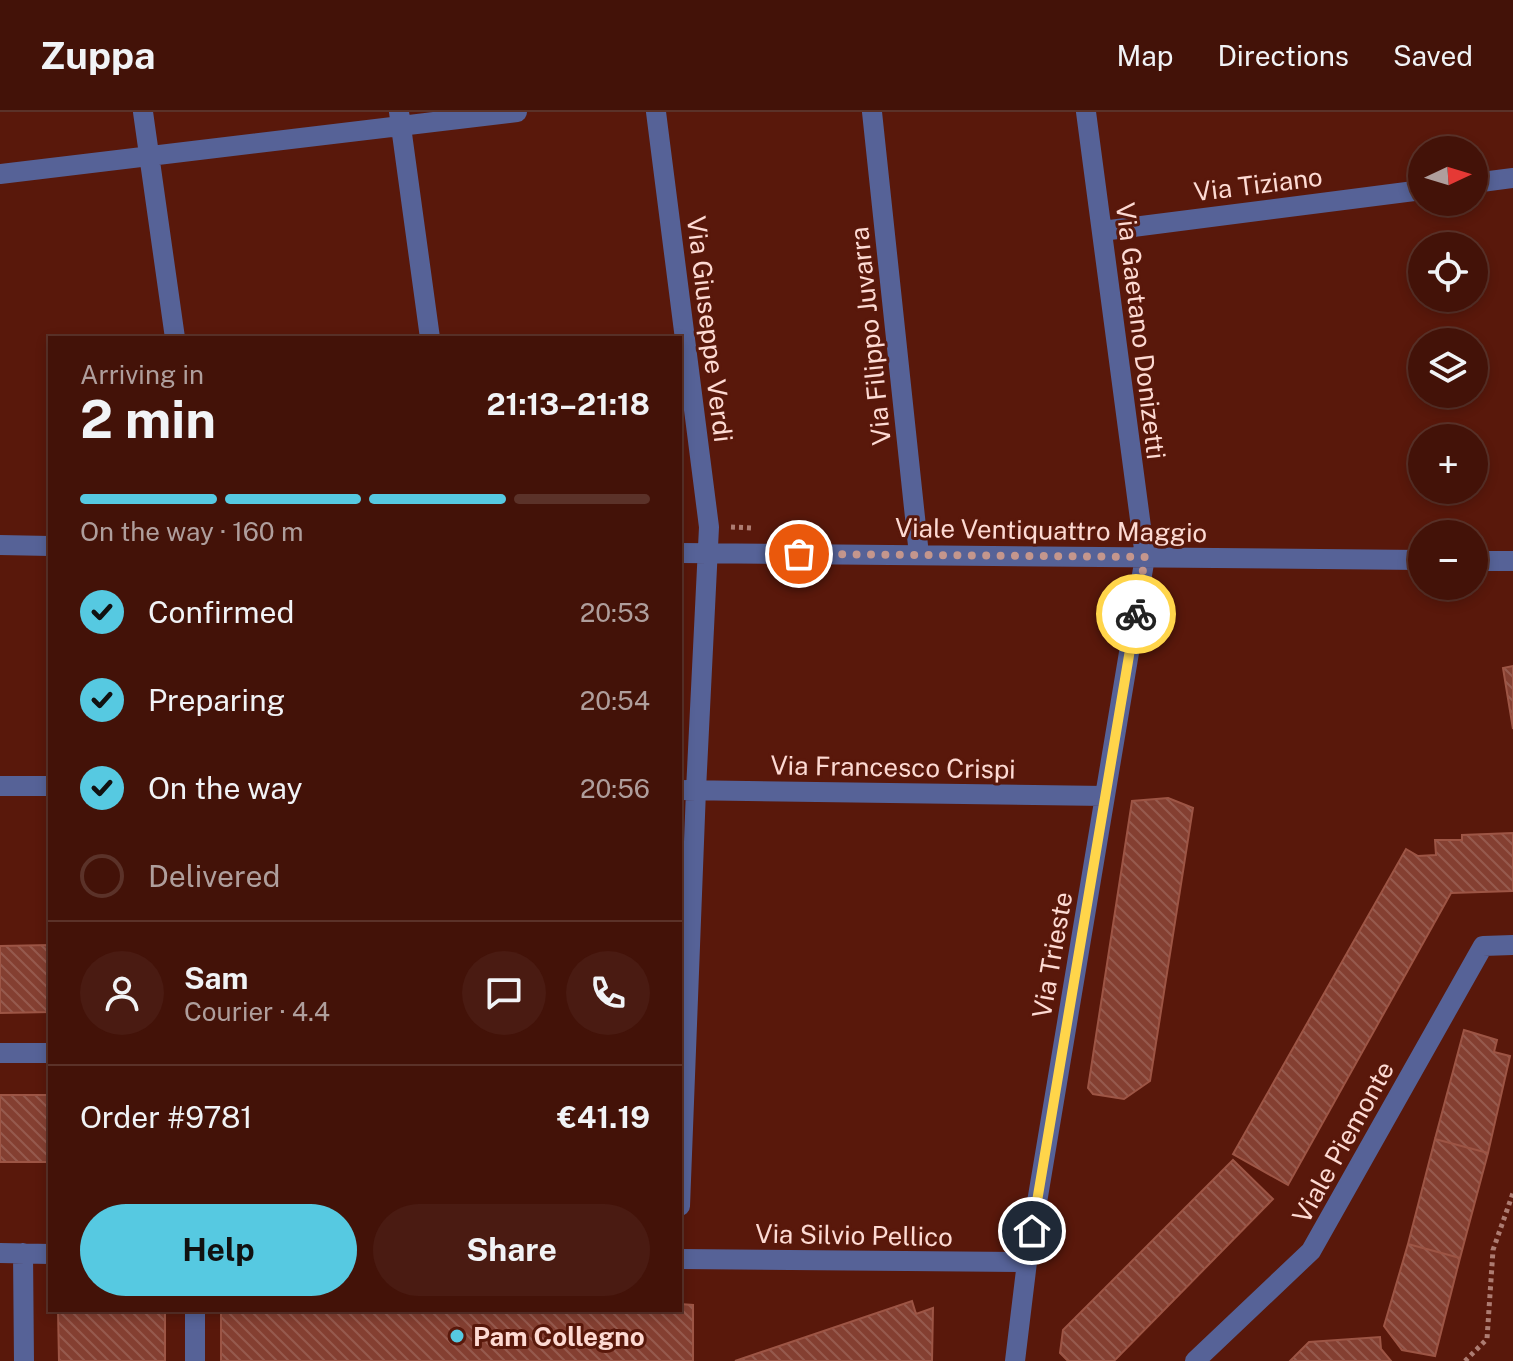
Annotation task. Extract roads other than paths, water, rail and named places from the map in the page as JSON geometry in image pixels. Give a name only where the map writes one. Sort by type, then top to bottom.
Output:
[{"type":"street","points":[[143,112],[175,336]]},
{"type":"street","points":[[0,174],[400,119],[517,112]]},
{"type":"street","name":"Via Giuseppe Verdi","points":[[656,112],[709,527],[688,790],[682,1104]]},
{"type":"street","name":"Via Filippo Juvarra","points":[[872,112],[919,555]]},
{"type":"street","name":"Via Gaetano Donizetti","points":[[1086,112],[1145,557]]},
{"type":"street","points":[[400,119],[430,336]]},
{"type":"street","points":[[1488,181],[1513,178]]},
{"type":"street","name":"Via Tiziano","points":[[1102,231],[1408,192]]},
{"type":"street","points":[[0,545],[48,546]]},
{"type":"street","name":"Viale Ventiquattro Maggio","points":[[682,553],[1408,560]]},
{"type":"street","name":"Via Trieste","points":[[1015,1361],[1027,1262],[1145,557]]},
{"type":"street","points":[[1488,561],[1513,561]]},
{"type":"street","points":[[0,786],[48,786]]},
{"type":"street","name":"Via Francesco Crispi","points":[[688,790],[1105,796]]},
{"type":"street","name":"Viale Piemonte","points":[[1195,1361],[1311,1251],[1483,946],[1513,945]]},
{"type":"street","points":[[0,1053],[48,1053]]},
{"type":"street","points":[[0,1253],[48,1254]]},
{"type":"street","points":[[23,1253],[24,1361]]},
{"type":"street","name":"Via Silvio Pellico","points":[[682,1259],[1027,1262]]},
{"type":"street","points":[[195,1312],[195,1361]]},
{"type":"place","name":"Pam Collegno","points":[[457,1336]]}]
